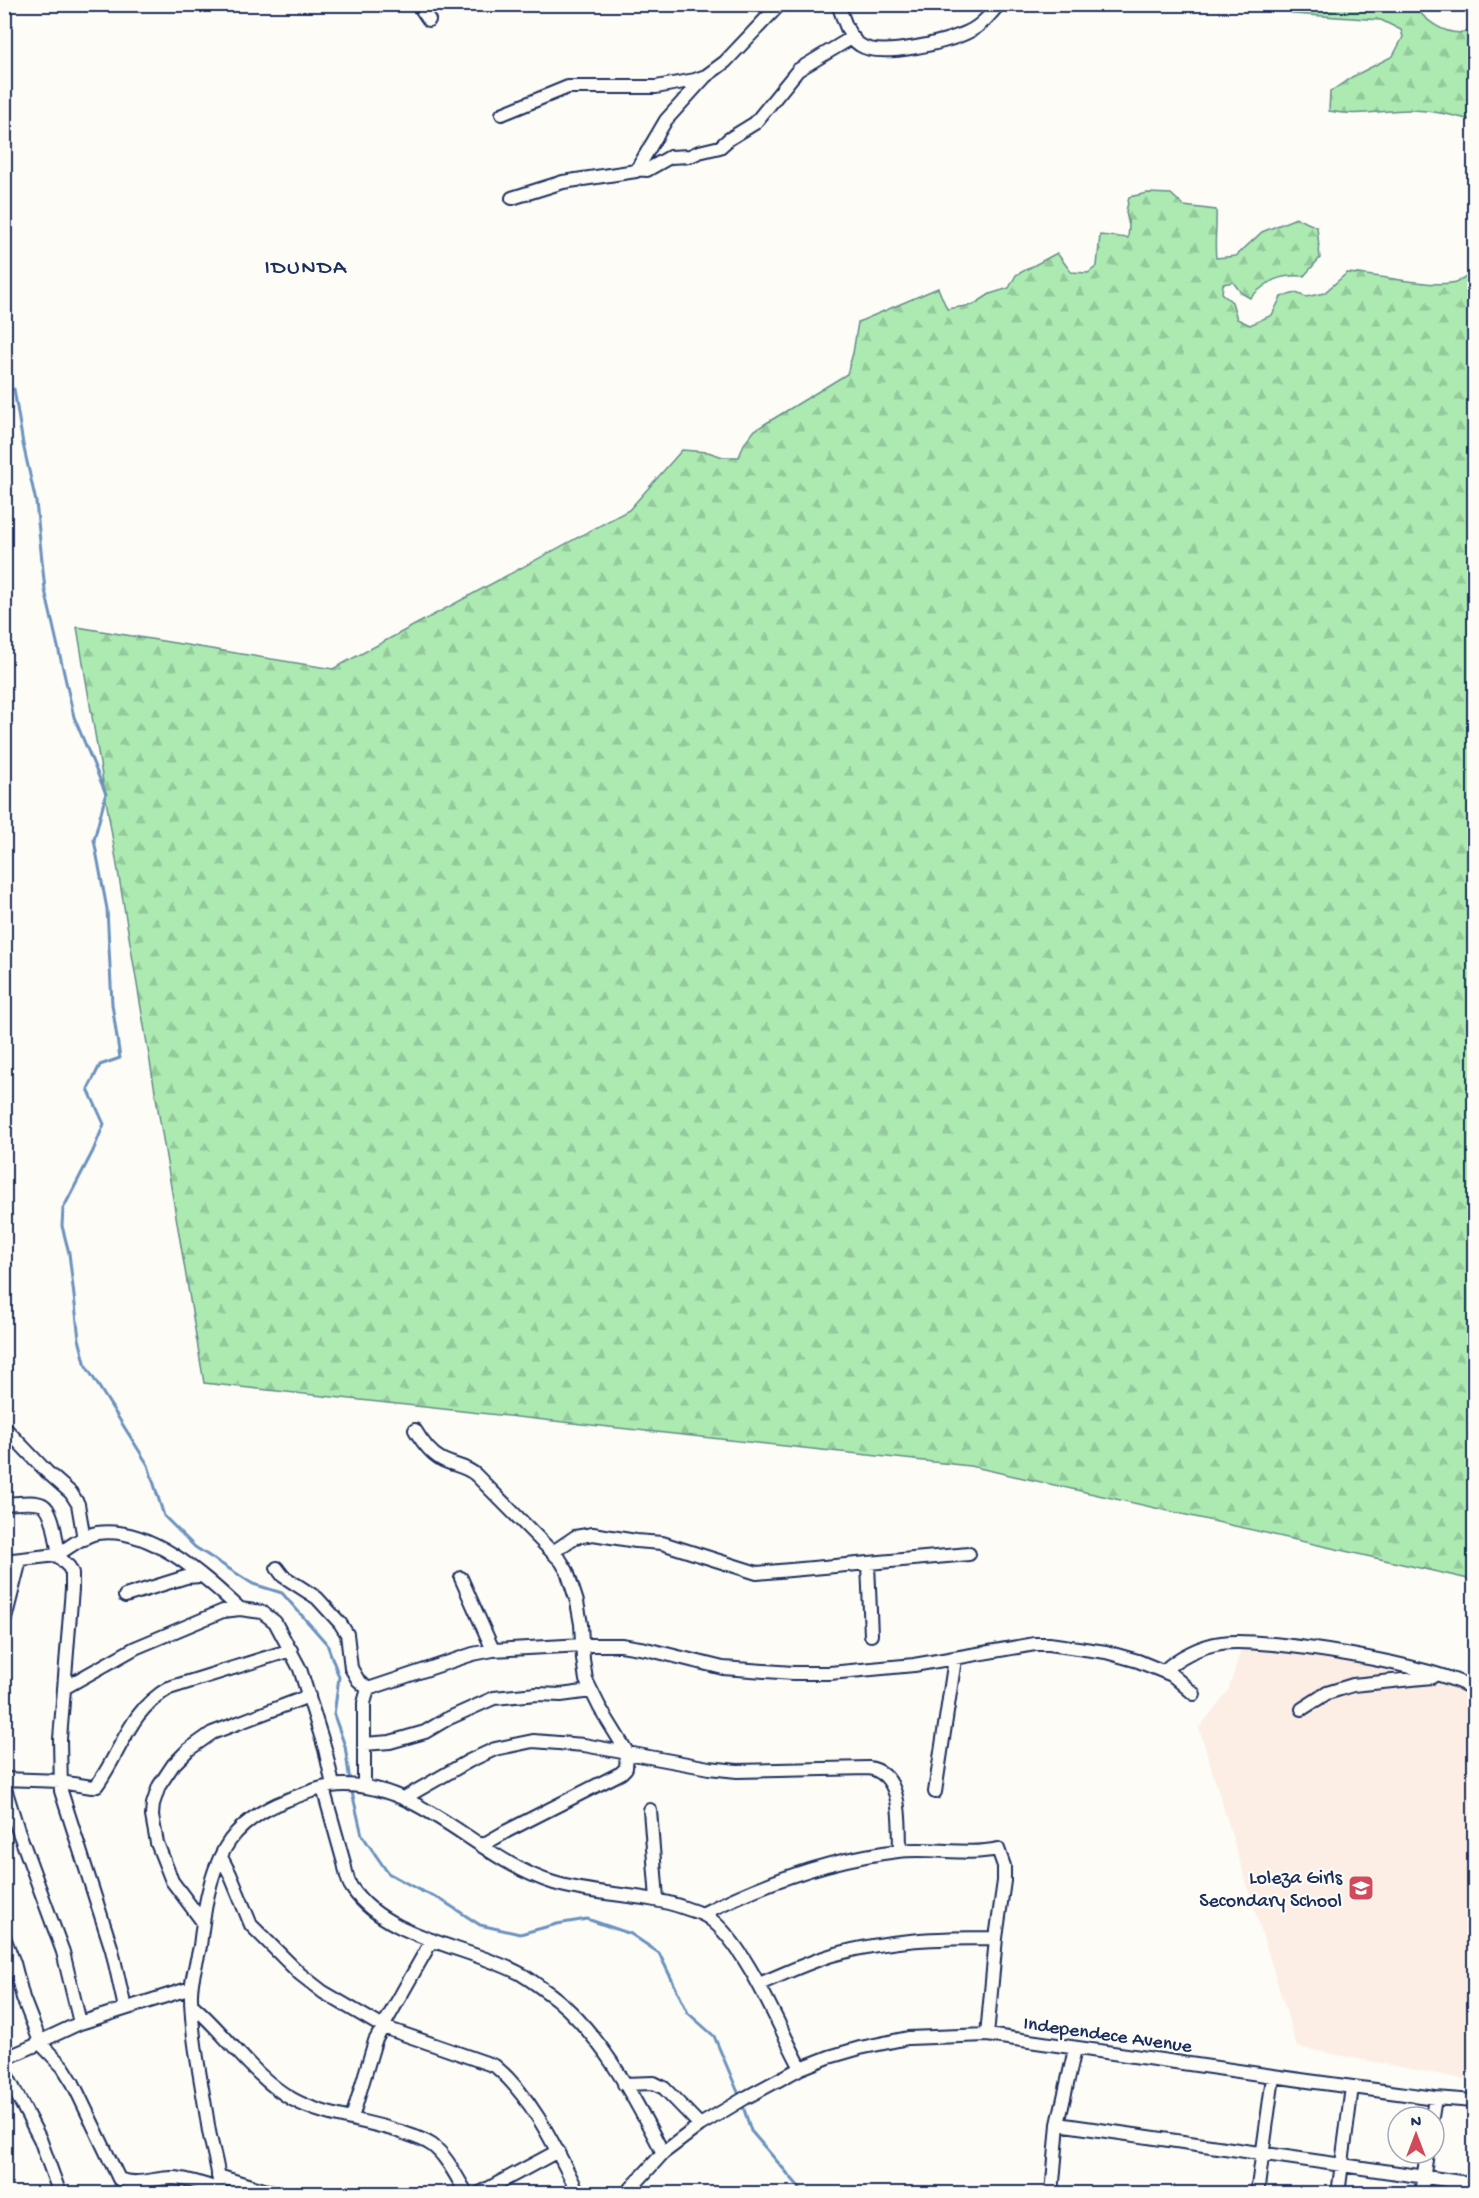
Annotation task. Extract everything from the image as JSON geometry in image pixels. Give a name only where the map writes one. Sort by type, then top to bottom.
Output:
[{"type":"street","points":[[418,4],[429,20]]},
{"type":"street","points":[[638,170],[660,129],[706,76],[745,43],[780,4]]},
{"type":"street","points":[[838,4],[853,37],[860,46],[874,50],[896,50],[923,45],[968,32],[978,26],[999,4]]},
{"type":"street","points":[[512,198],[563,182],[647,170],[670,157],[690,156],[720,147],[756,123],[798,70],[853,37]]},
{"type":"street","points":[[502,114],[568,87],[656,87],[686,83],[706,76]]},
{"type":"street","points":[[4,1427],[46,1472],[71,1492],[78,1504],[84,1539]]},
{"type":"street","points":[[415,1430],[420,1439],[440,1459],[468,1468],[476,1475],[552,1552],[567,1571],[577,1602],[584,1671],[591,1690],[627,1752],[626,1768],[621,1773],[481,1846]]},
{"type":"street","points":[[4,1504],[43,1505],[50,1513],[58,1555],[72,1573],[71,1628],[64,1689],[60,1781],[69,1818],[112,1950],[125,2008]]},
{"type":"street","points":[[4,1561],[58,1555],[97,1533],[114,1533],[156,1543],[166,1549],[240,1609]]},
{"type":"street","points":[[552,1552],[575,1537],[593,1533],[662,1543],[757,1573],[969,1554]]},
{"type":"street","points":[[4,1623],[20,1560]]},
{"type":"street","points":[[868,1564],[871,1635]]},
{"type":"street","points":[[277,1568],[283,1576],[317,1598],[340,1623],[347,1634],[351,1668],[358,1680],[368,1689]]},
{"type":"street","points":[[125,1596],[186,1577],[201,1576]]},
{"type":"street","points":[[461,1578],[493,1650]]},
{"type":"street","points":[[64,1689],[135,1648],[224,1611],[240,1609],[262,1612],[275,1622],[291,1650],[309,1696],[333,1786],[351,1887],[365,1904],[382,1918],[432,1940],[520,1973],[572,2012],[587,2029],[624,2084],[663,2153]]},
{"type":"street","points":[[1164,1671],[1170,1665],[1197,1651],[1220,1643],[1261,1643],[1367,1659],[1440,1676],[1474,1690]]},
{"type":"street","points":[[368,1689],[473,1653],[493,1650],[583,1645],[632,1646],[723,1668],[793,1673],[848,1672],[955,1659],[1035,1644],[1059,1644],[1106,1652],[1164,1671],[1194,1694]]},
{"type":"street","points":[[4,1779],[60,1781],[92,1787],[97,1785],[130,1726],[142,1709],[156,1696],[169,1689],[291,1650]]},
{"type":"street","points":[[935,1792],[955,1659]]},
{"type":"street","points":[[1302,1709],[1327,1693],[1353,1685],[1440,1676]]},
{"type":"street","points":[[364,1786],[364,1703],[368,1689]]},
{"type":"street","points":[[364,1744],[402,1740],[425,1732],[447,1719],[494,1698],[537,1694],[561,1695],[591,1690]]},
{"type":"street","points":[[202,1921],[172,1881],[160,1852],[152,1816],[159,1786],[180,1757],[212,1733],[309,1696]]},
{"type":"street","points":[[404,1798],[469,1761],[495,1749],[517,1743],[552,1741],[737,1771],[876,1769],[885,1776],[896,1795],[900,1850]]},
{"type":"street","points":[[4,1785],[63,1952],[80,2023]]},
{"type":"street","points":[[4,1937],[39,2042],[63,2067],[119,2179],[127,2182],[180,2178],[220,2192],[208,2128],[191,2004],[202,1921],[210,1885],[225,1847],[239,1831],[264,1810],[298,1796],[333,1786],[364,1786],[404,1798],[520,1869],[553,1882],[594,1891],[657,1899],[709,1918],[734,1945],[759,1984],[801,2068]]},
{"type":"street","points":[[650,1810],[657,1899]]},
{"type":"street","points":[[702,1914],[735,1897],[799,1873],[851,1859],[900,1850],[983,1852],[998,1849],[1005,1866],[987,2035]]},
{"type":"street","points":[[221,1857],[251,1925],[274,1949],[323,1992],[383,2026],[495,2066],[505,2074],[526,2100],[558,2151],[579,2193]]},
{"type":"street","points":[[759,1984],[833,1955],[873,1946],[925,1938],[996,1938]]},
{"type":"street","points":[[352,2118],[375,2041],[432,1940]]},
{"type":"street","points":[[4,2060],[80,2023],[192,1988]]},
{"type":"street","points":[[191,2004],[209,2019],[228,2041],[280,2091],[308,2107],[408,2134],[430,2144],[440,2153],[467,2193]]},
{"type":"street","name":"Independece Avenue","points":[[626,2193],[663,2153],[700,2125],[745,2098],[829,2056],[908,2038],[987,2035],[1273,2077],[1474,2101]]},
{"type":"street","points":[[1052,2193],[1058,2124],[1075,2049]]},
{"type":"street","points":[[4,2070],[40,2139],[60,2193]]},
{"type":"street","points":[[1257,2193],[1273,2077]]},
{"type":"street","points":[[624,2084],[654,2083],[664,2088],[700,2125]]},
{"type":"street","points":[[1338,2193],[1352,2087]]},
{"type":"street","points":[[1434,2105],[1435,2098]]},
{"type":"street","points":[[1058,2124],[1474,2184]]},
{"type":"street","points":[[478,2193],[558,2151]]},
{"type":"street","points":[[1421,2193],[1425,2165]]},
{"type":"street","points":[[218,2176],[277,2193]]},
{"type":"shaded area","name":"Loleza Girls Secondary School","points":[[1242,1646],[1470,1681],[1474,1693],[1474,2068],[1463,2079],[1297,2047],[1199,1728],[1228,1691]]},
{"type":"green space","points":[[1285,5],[1413,5],[1425,18],[1447,31],[1464,32],[1473,30],[1474,26],[1474,121],[1418,110],[1359,113],[1329,111],[1330,92],[1352,77],[1393,56],[1403,37],[1401,30],[1381,20],[1293,14]]},
{"type":"green space","points":[[1148,193],[1171,194],[1184,206],[1216,210],[1216,258],[1236,256],[1262,232],[1296,218],[1317,227],[1320,258],[1304,276],[1287,276],[1274,280],[1250,298],[1241,293],[1233,282],[1223,284],[1222,294],[1232,302],[1237,319],[1250,325],[1272,315],[1281,297],[1296,293],[1306,297],[1324,293],[1347,273],[1436,284],[1459,281],[1474,270],[1473,1580],[970,1466],[204,1383],[77,627],[333,669],[629,510],[682,450],[708,452],[723,457],[739,457],[744,444],[755,430],[847,374],[858,322],[938,288],[947,309],[973,305],[990,294],[1009,288],[1016,275],[1057,253],[1071,272],[1088,273],[1097,266],[1100,235],[1128,238],[1129,226],[1126,212],[1129,197]]},
{"type":"waterway","points":[[14,389],[36,502],[45,590],[74,717],[106,794],[94,840],[107,909],[112,1004],[120,1058],[100,1065],[88,1089],[104,1124],[93,1151],[63,1209],[62,1226],[69,1253],[79,1339],[86,1366],[148,1465],[164,1516],[195,1547],[253,1584],[282,1593],[327,1644],[339,1677],[334,1715],[345,1746],[350,1782]]},
{"type":"waterway","points":[[351,1788],[362,1835],[388,1873],[440,1899],[480,1925],[520,1934],[587,1919],[631,1934],[659,1953],[688,2013],[714,2036],[740,2097]]},
{"type":"waterway","points":[[742,2103],[751,2131],[805,2194]]},
{"type":"place","name":"Loleza Girls Secondary School","points":[[1361,1888]]},
{"type":"district","name":"IDUNDA","points":[[306,265]]}]
